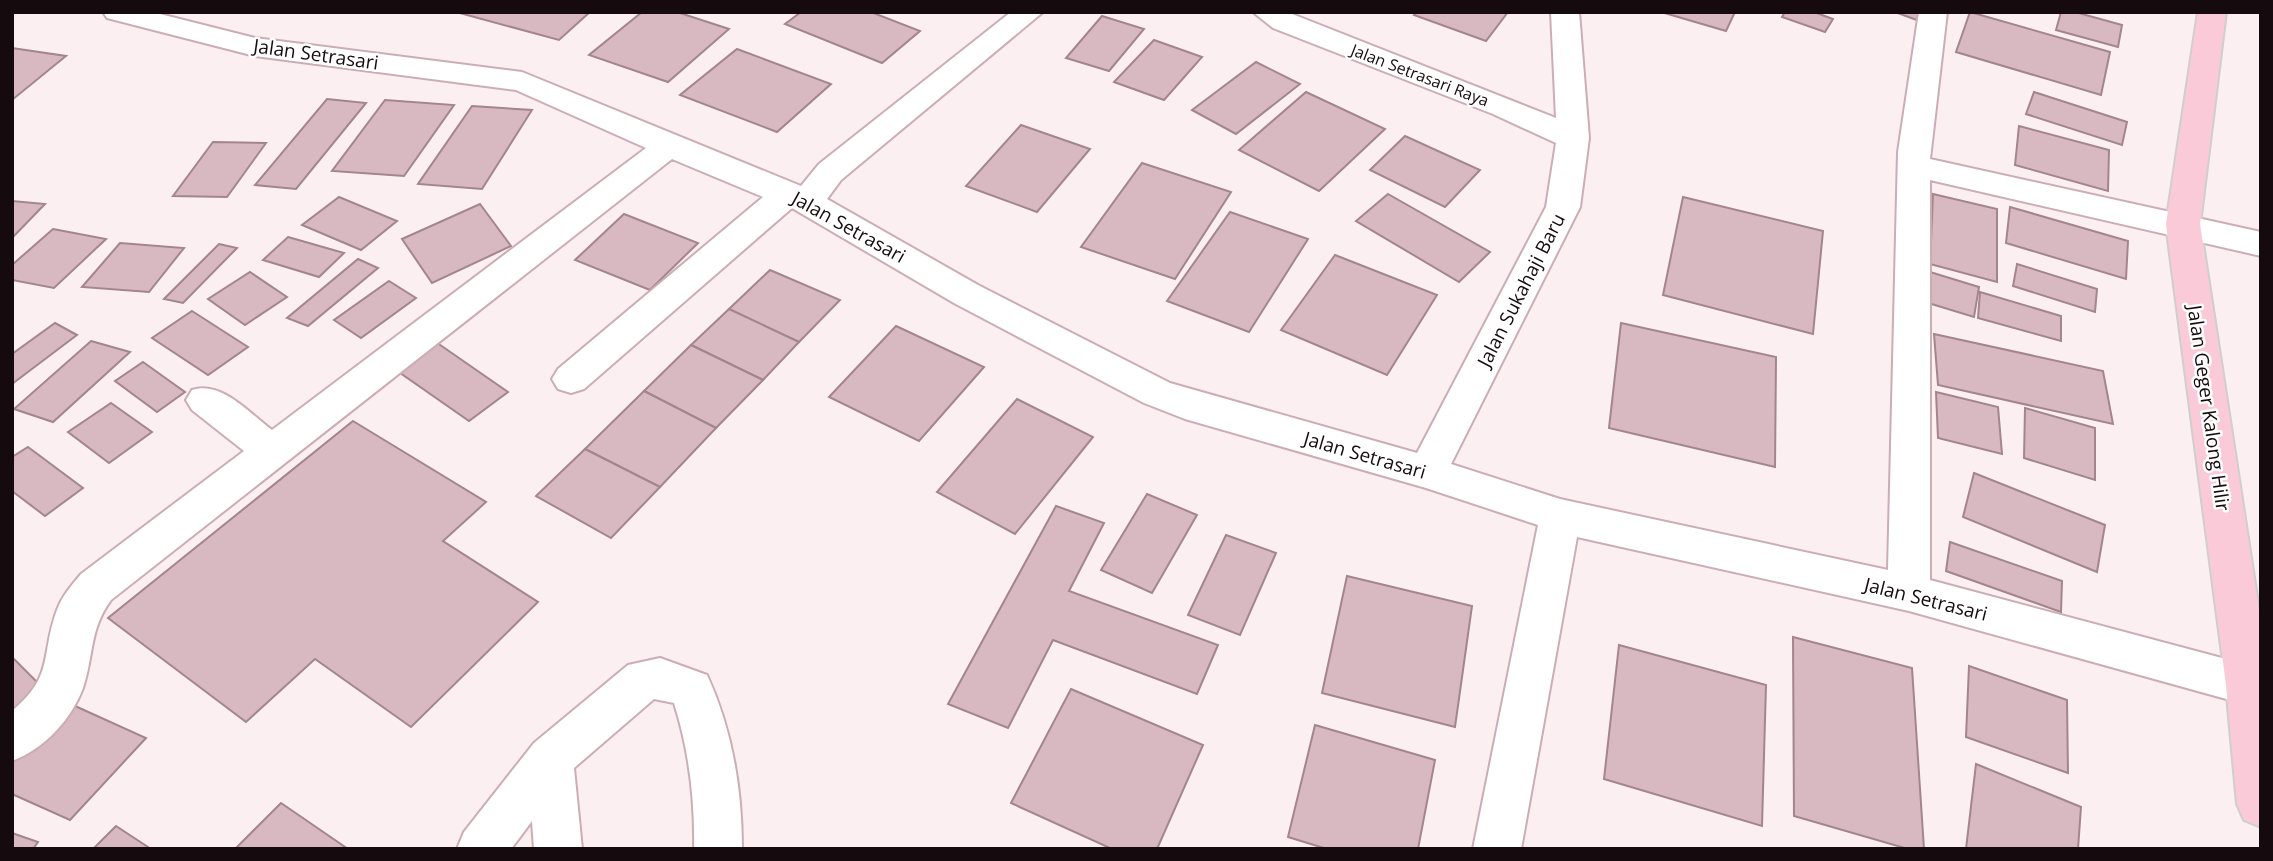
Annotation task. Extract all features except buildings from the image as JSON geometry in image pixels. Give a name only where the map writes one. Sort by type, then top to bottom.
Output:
[{"type":"main road","name":"Jalan Geger Kalong Hilir","points":[[2213,12],[2183,224],[2248,685],[2261,804]]},
{"type":"street","name":"Jalan Setrasari","points":[[117,12],[255,47],[522,81],[669,146],[798,197],[966,294],[1157,393],[1185,404],[1427,472],[1560,516],[1909,593],[2248,685]]},
{"type":"street","points":[[571,379],[1029,12]]},
{"type":"street","name":"Jalan Setrasari Raya","points":[[1267,12],[1283,22],[1504,107],[1573,138]]},
{"type":"street","name":"Jalan Sukahaji Baru","points":[[1427,472],[1563,207],[1573,138],[1565,50],[1565,12]]},
{"type":"street","points":[[1909,593],[1914,166],[1933,12]]},
{"type":"street","points":[[12,740],[48,709],[61,687],[78,611],[96,587],[669,146]]},
{"type":"street","points":[[1914,166],[2183,224],[2261,244]]},
{"type":"street","points":[[205,400],[272,452]]},
{"type":"street","points":[[1497,849],[1560,516]]},
{"type":"street","points":[[481,849],[550,759],[644,680],[660,678],[691,690],[699,707],[719,817],[718,849]]},
{"type":"street","points":[[550,759],[558,849]]}]
